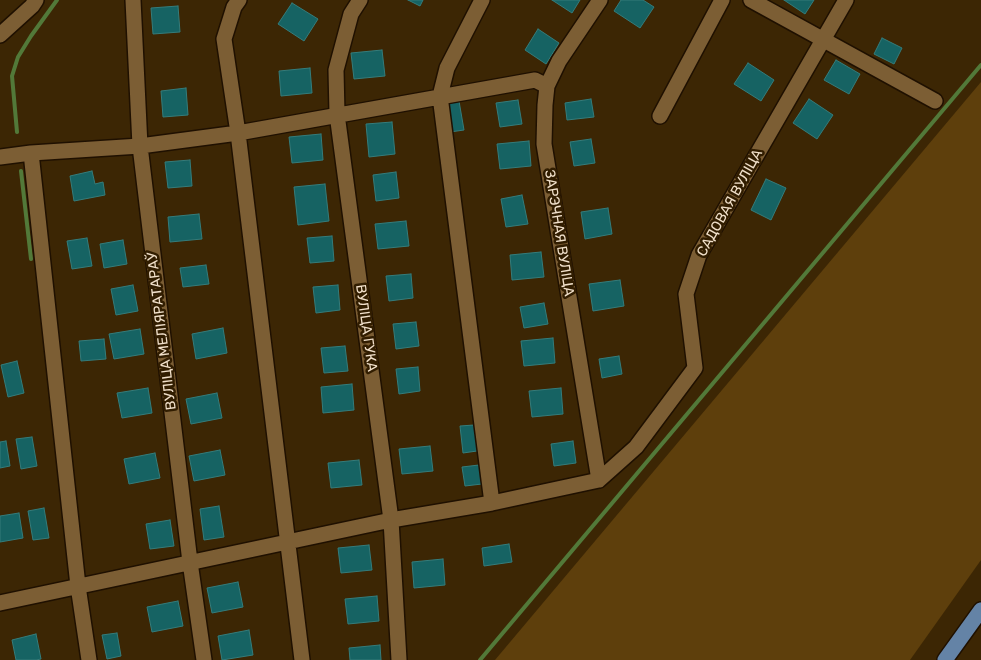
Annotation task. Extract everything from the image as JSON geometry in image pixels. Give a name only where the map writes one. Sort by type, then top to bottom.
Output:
[{"type":"main road","points":[[945,660],[981,610]]},
{"type":"street","points":[[0,35],[32,6],[36,0]]},
{"type":"street","name":"ВУЛІЦА МЕЛІЯРАТАРАЎ","points":[[133,0],[140,146],[190,562],[204,660]]},
{"type":"street","points":[[238,0],[224,38],[238,133],[302,660]]},
{"type":"street","name":"ВУЛІЦА ГУКА","points":[[360,0],[351,14],[336,70],[337,114],[391,520],[399,660]]},
{"type":"street","points":[[482,0],[447,68],[440,96],[492,503]]},
{"type":"street","name":"ЗАРЭЧНАЯ ВУЛІЦА","points":[[599,480],[544,144],[547,86],[559,61],[600,0]]},
{"type":"street","points":[[660,116],[722,0]]},
{"type":"street","points":[[751,0],[935,101]]},
{"type":"street","name":"САДОВАЯ ВУЛІЦА","points":[[599,480],[636,448],[695,368],[686,294],[699,255],[846,0]]},
{"type":"street","points":[[0,157],[31,153],[140,146],[238,133],[534,80],[547,86]]},
{"type":"street","points":[[31,153],[78,586],[90,660]]},
{"type":"street","points":[[0,603],[391,520],[492,503],[599,480]]},
{"type":"shaded area","points":[[981,82],[981,560],[910,660],[495,660]]},
{"type":"building","points":[[408,0],[423,0],[420,6]]},
{"type":"building","points":[[552,0],[580,0],[572,13]]},
{"type":"building","points":[[621,0],[643,0],[654,7],[640,28],[614,11]]},
{"type":"building","points":[[784,0],[814,0],[805,14]]},
{"type":"building","points":[[292,3],[318,19],[304,41],[278,24]]},
{"type":"building","points":[[178,6],[180,32],[153,34],[151,8]]},
{"type":"building","points":[[538,29],[559,43],[546,64],[525,50]]},
{"type":"building","points":[[882,38],[902,48],[894,64],[874,54]]},
{"type":"building","points":[[382,50],[385,76],[354,79],[351,53]]},
{"type":"building","points":[[836,60],[860,74],[849,94],[824,80]]},
{"type":"building","points":[[748,63],[774,80],[761,101],[734,84]]},
{"type":"building","points":[[310,68],[312,93],[281,96],[279,71]]},
{"type":"building","points":[[186,88],[188,115],[163,117],[161,91]]},
{"type":"building","points":[[591,99],[594,117],[567,120],[565,103]]},
{"type":"building","points":[[809,99],[833,115],[817,139],[793,123]]},
{"type":"building","points":[[518,100],[522,124],[500,127],[496,103]]},
{"type":"building","points":[[459,101],[464,130],[450,132],[445,103]]},
{"type":"building","points":[[392,122],[395,154],[369,157],[366,124]]},
{"type":"building","points":[[321,134],[323,160],[292,163],[289,137]]},
{"type":"building","points":[[591,139],[595,163],[574,166],[570,142]]},
{"type":"building","points":[[529,141],[531,166],[500,169],[497,144]]},
{"type":"building","points":[[190,160],[192,186],[168,188],[165,162]]},
{"type":"building","points":[[92,171],[95,184],[103,182],[105,195],[74,201],[70,176]]},
{"type":"building","points":[[396,172],[399,198],[376,201],[373,175]]},
{"type":"building","points":[[766,179],[786,188],[771,220],[751,210]]},
{"type":"building","points":[[325,184],[329,221],[298,225],[294,187]]},
{"type":"building","points":[[522,195],[528,224],[506,227],[501,199]]},
{"type":"building","points":[[608,208],[612,234],[585,239],[581,212]]},
{"type":"building","points":[[199,214],[202,239],[170,242],[168,217]]},
{"type":"building","points":[[406,221],[409,246],[378,249],[375,224]]},
{"type":"building","points":[[332,236],[334,261],[310,263],[307,238]]},
{"type":"building","points":[[87,238],[92,266],[72,269],[67,241]]},
{"type":"building","points":[[123,240],[127,264],[104,268],[100,244]]},
{"type":"building","points":[[541,252],[544,277],[512,280],[510,255]]},
{"type":"building","points":[[206,265],[209,284],[183,287],[180,268]]},
{"type":"building","points":[[411,274],[413,298],[389,301],[386,276]]},
{"type":"building","points":[[620,280],[624,306],[593,311],[589,284]]},
{"type":"building","points":[[133,285],[138,311],[116,315],[111,289]]},
{"type":"building","points":[[338,285],[340,310],[316,313],[313,287]]},
{"type":"building","points":[[544,303],[548,324],[524,328],[520,307]]},
{"type":"building","points":[[416,322],[419,346],[396,349],[393,324]]},
{"type":"building","points":[[223,328],[227,353],[196,359],[192,334]]},
{"type":"building","points":[[140,329],[144,354],[114,359],[109,334]]},
{"type":"building","points":[[553,338],[555,363],[524,366],[521,341]]},
{"type":"building","points":[[104,339],[106,359],[81,361],[79,341]]},
{"type":"building","points":[[345,346],[348,371],[324,373],[321,348]]},
{"type":"building","points":[[619,356],[622,374],[602,378],[599,359]]},
{"type":"building","points":[[17,361],[24,393],[8,397],[1,365]]},
{"type":"building","points":[[418,367],[420,391],[399,394],[396,369]]},
{"type":"building","points":[[352,384],[354,410],[323,413],[321,387]]},
{"type":"building","points":[[148,388],[152,413],[122,418],[117,393]]},
{"type":"building","points":[[561,388],[563,414],[532,417],[529,391]]},
{"type":"building","points":[[217,393],[222,418],[191,424],[186,399]]},
{"type":"building","points":[[474,425],[477,451],[463,453],[460,426]]},
{"type":"building","points":[[32,437],[37,466],[21,469],[16,439]]},
{"type":"building","points":[[6,441],[10,466],[0,468],[0,442]]},
{"type":"building","points":[[573,441],[576,463],[554,466],[551,444]]},
{"type":"building","points":[[430,446],[433,471],[402,474],[399,449]]},
{"type":"building","points":[[220,450],[225,475],[194,481],[189,456]]},
{"type":"building","points":[[155,453],[160,478],[129,484],[124,459]]},
{"type":"building","points":[[359,460],[362,485],[331,488],[328,463]]},
{"type":"building","points":[[479,465],[482,484],[465,486],[462,467]]},
{"type":"building","points":[[219,506],[224,537],[204,540],[200,509]]},
{"type":"building","points":[[44,508],[49,538],[33,540],[28,511]]},
{"type":"building","points":[[19,513],[23,538],[0,542],[0,516]]},
{"type":"building","points":[[170,520],[174,546],[150,549],[146,524]]},
{"type":"building","points":[[509,544],[512,562],[484,566],[482,548]]},
{"type":"building","points":[[369,545],[372,570],[341,573],[338,548]]},
{"type":"building","points":[[443,559],[445,585],[414,588],[412,562]]},
{"type":"building","points":[[238,582],[243,607],[212,613],[207,588]]},
{"type":"building","points":[[377,596],[379,621],[348,624],[345,599]]},
{"type":"building","points":[[178,601],[183,626],[152,632],[147,607]]},
{"type":"building","points":[[249,630],[253,655],[222,660],[218,636]]},
{"type":"building","points":[[117,633],[121,656],[107,659],[102,635]]},
{"type":"building","points":[[36,634],[41,659],[16,660],[12,640]]},
{"type":"building","points":[[380,645],[381,660],[350,660],[349,648]]},
{"type":"waterway","points":[[17,132],[12,76],[18,57],[57,0]]},
{"type":"waterway","points":[[480,660],[981,65]]},
{"type":"waterway","points":[[21,171],[31,259]]}]
